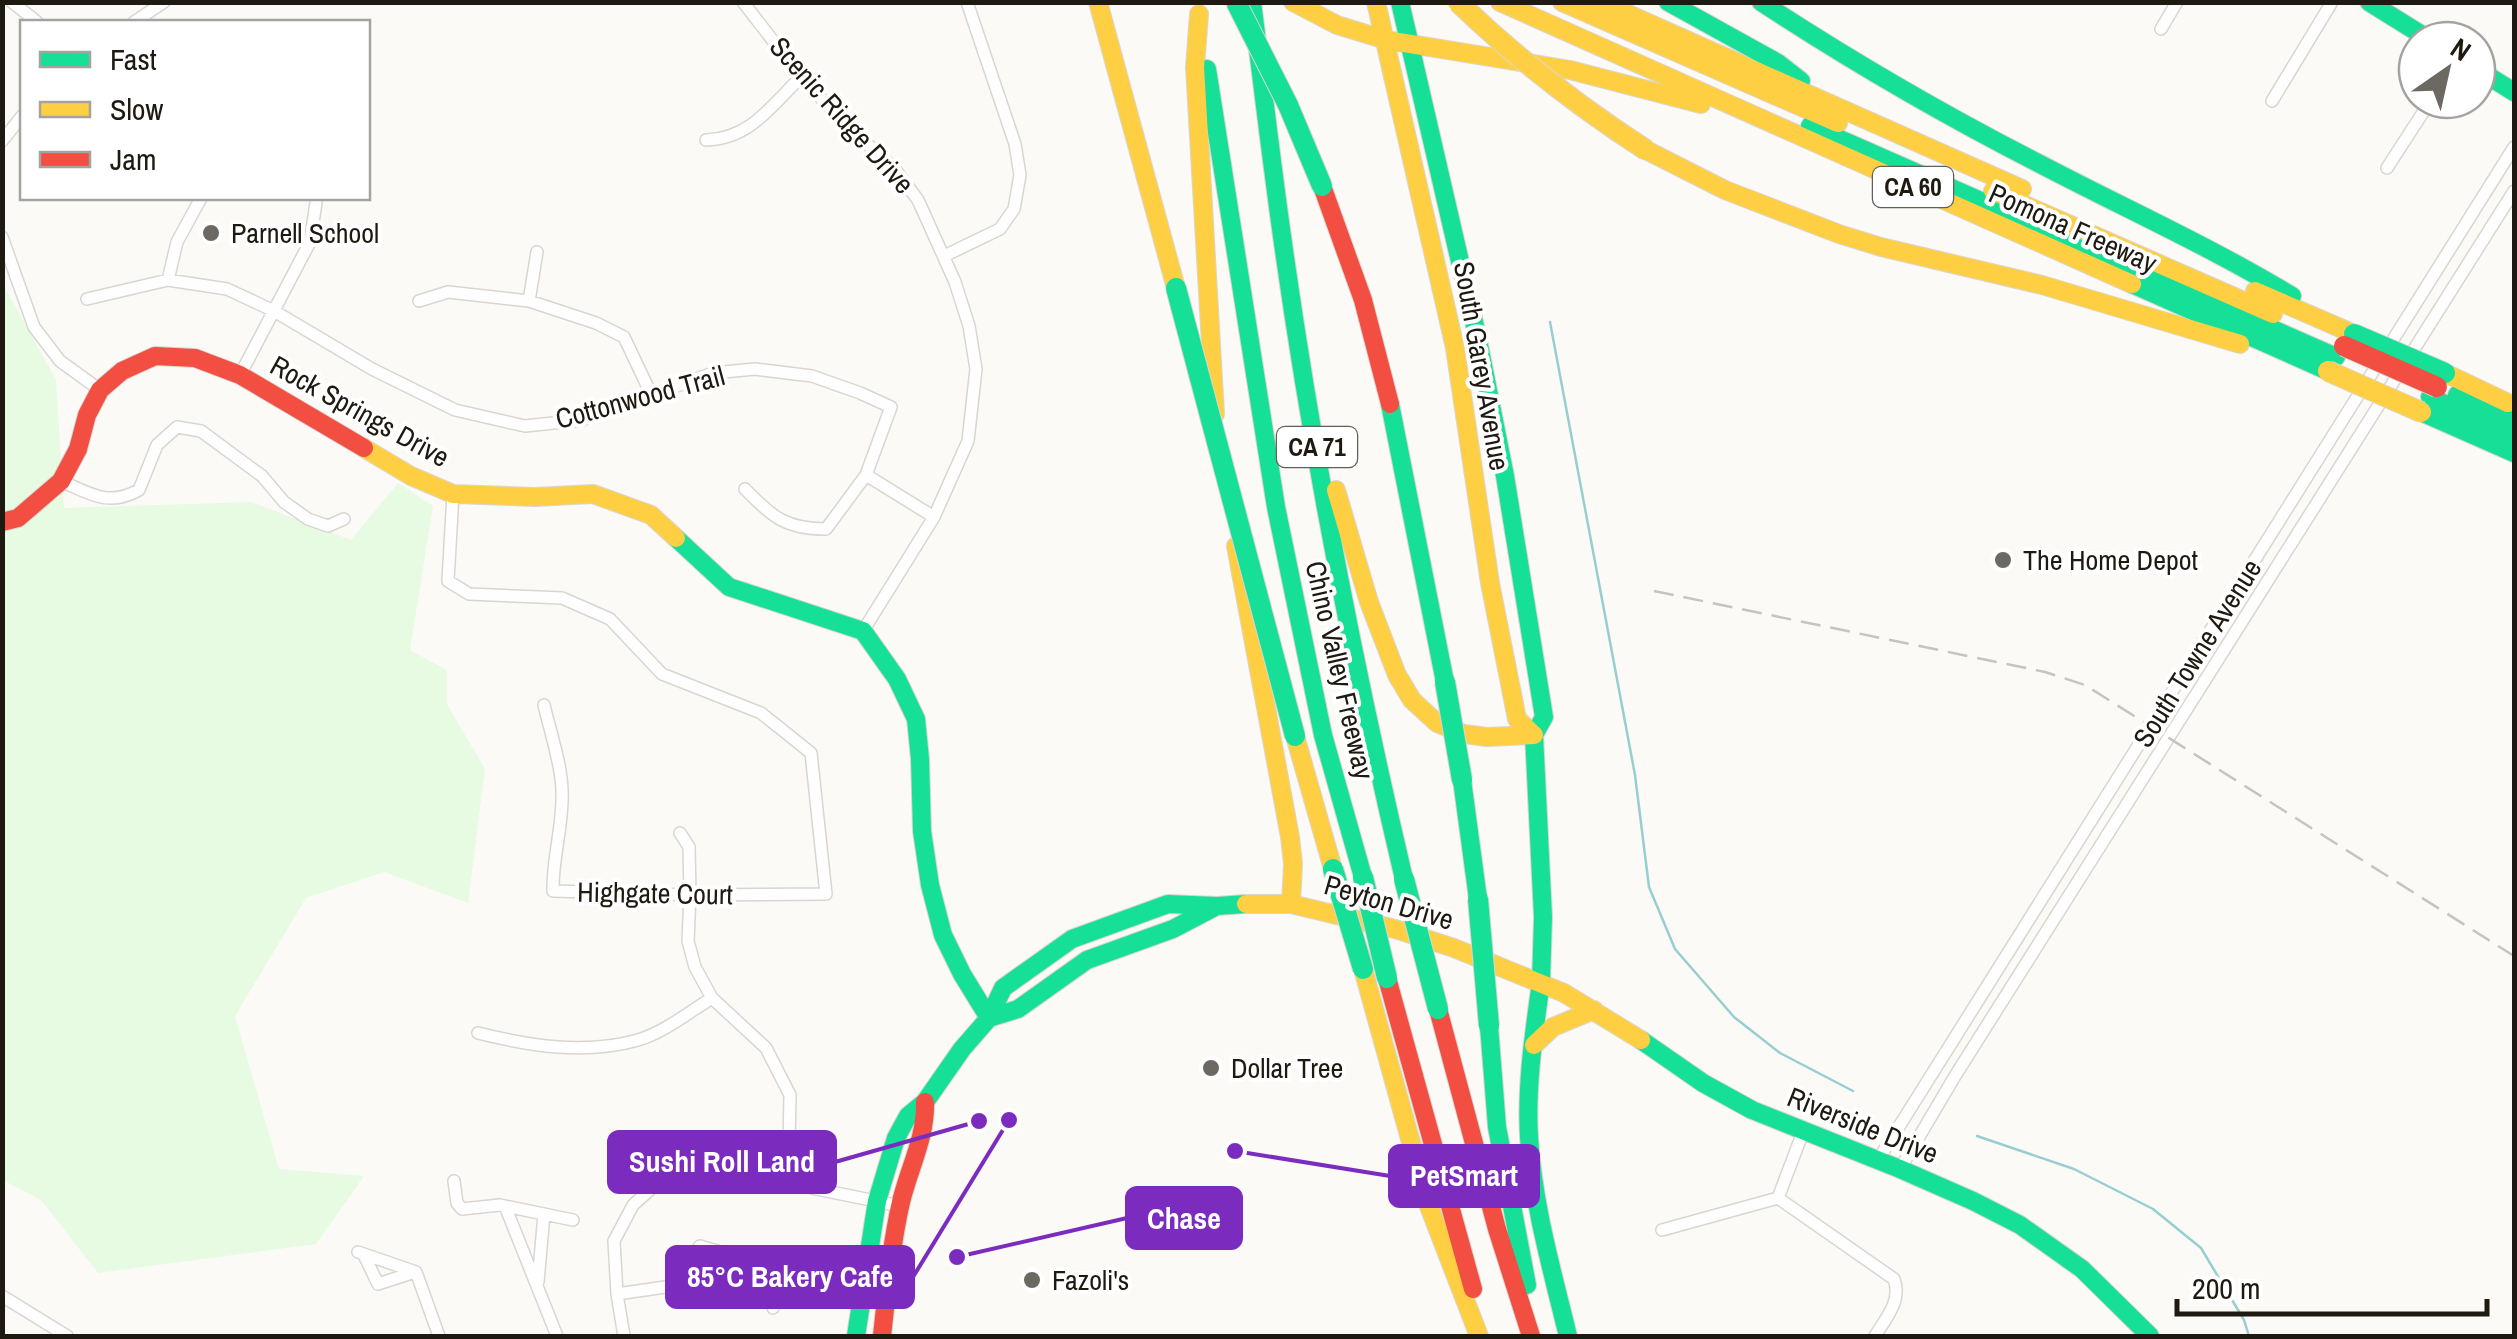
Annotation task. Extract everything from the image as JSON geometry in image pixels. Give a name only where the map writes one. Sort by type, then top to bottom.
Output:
[{"type":"main road","points":[[1098,2],[1295,736],[1428,1204],[1483,1336]]},
{"type":"main road","points":[[1292,2],[1337,25],[1386,40],[1570,70],[1762,119]]},
{"type":"main road","name":"South Garey Avenue","points":[[1376,2],[1455,348],[1490,584],[1517,719],[1534,735]]},
{"type":"main road","name":"South Garey Avenue","points":[[1400,2],[1477,335],[1544,717],[1534,735],[1543,917],[1541,982],[1528,1096],[1530,1160],[1568,1336]]},
{"type":"main road","points":[[1458,2],[1505,47],[1584,109],[1646,150],[1724,190],[1839,234],[2096,300],[2340,352]]},
{"type":"main road","name":"Pomona Freeway","points":[[1500,2],[1762,119],[2433,392],[2514,406]]},
{"type":"main road","points":[[1530,2],[2340,352]]},
{"type":"main road","points":[[1562,2],[2340,352]]},
{"type":"main road","name":"Pomona Freeway","points":[[1601,2],[1826,100],[2340,352],[2433,392],[2514,453]]},
{"type":"main road","points":[[1668,2],[1778,63],[1826,100]]},
{"type":"main road","points":[[1760,2],[1897,88],[2237,262],[2340,352]]},
{"type":"main road","points":[[1775,2],[1852,60]]},
{"type":"main road","points":[[2369,2],[2398,20]]},
{"type":"main road","points":[[1247,5],[1322,186],[1358,285],[1400,453],[1462,780],[1478,899],[1497,1127],[1534,1336]]},
{"type":"main road","name":"Chino Valley Freeway","points":[[1247,5],[1340,587],[1404,879],[1497,1229],[1534,1336]]},
{"type":"main road","points":[[1198,8],[1196,67],[1216,424],[1290,836],[1292,904]]},
{"type":"main road","name":"Chino Valley Freeway","points":[[1198,8],[1294,599],[1323,735],[1483,1336]]},
{"type":"main road","points":[[1412,156],[1436,204],[1448,216]]},
{"type":"main road","name":"Rock Springs Drive","points":[[100,390],[122,371],[155,356],[195,358],[240,375],[411,476],[454,494],[592,494],[651,515],[729,586],[864,631]]},
{"type":"main road","points":[[1308,389],[1358,571],[1396,674],[1409,697],[1432,720],[1461,734],[1534,735]]},
{"type":"main road","points":[[2,522],[18,518],[61,481],[78,450],[86,415],[100,390]]},
{"type":"main road","points":[[2433,392],[2514,420]]},
{"type":"main road","points":[[2433,392],[2514,436]]},
{"type":"main road","points":[[864,631],[898,679],[916,719],[922,831],[930,884],[943,934],[988,1018]]},
{"type":"main road","name":"Peyton Drive","points":[[856,1336],[877,1201],[896,1138],[908,1116],[925,1102],[988,1018],[1003,988],[1072,939],[1168,904],[1292,904],[1395,929],[1541,982]]},
{"type":"main road","name":"Riverside Drive","points":[[1541,982],[1594,1010],[1703,1084],[1752,1110],[1900,1169],[2020,1226],[2082,1269],[2150,1336]]},
{"type":"main road","points":[[1532,1046],[1558,1022],[1594,1010]]},
{"type":"main road","name":"Peyton Drive","points":[[882,1336],[900,1206],[928,1122],[925,1102]]},
{"type":"street","points":[[12,2],[34,20]]},
{"type":"street","points":[[137,20],[164,2]]},
{"type":"street","name":"Scenic Ridge Drive","points":[[744,2],[801,77],[894,168],[918,200],[955,282],[968,326],[976,368],[968,441],[934,516],[864,631]]},
{"type":"street","points":[[944,256],[1000,229],[1014,209],[1020,175],[1016,144],[967,2]]},
{"type":"street","points":[[2161,29],[2177,2]]},
{"type":"street","points":[[2272,101],[2332,2]]},
{"type":"street","points":[[706,140],[726,140],[744,132],[801,77]]},
{"type":"street","points":[[2,141],[20,118]]},
{"type":"street","points":[[2386,168],[2418,120]]},
{"type":"street","name":"South Towne Avenue","points":[[1878,1160],[2514,146]]},
{"type":"street","name":"South Towne Avenue","points":[[1900,1169],[1954,1076],[2514,191]]},
{"type":"street","points":[[168,280],[177,242],[200,200]]},
{"type":"street","points":[[240,375],[310,242],[316,203]]},
{"type":"street","points":[[2,237],[34,327],[60,362],[100,390]]},
{"type":"street","points":[[528,301],[538,252]]},
{"type":"street","name":"Cottonwood Trail","points":[[87,299],[168,280],[226,289],[455,410],[525,426],[582,420],[713,373],[755,369],[812,376],[891,407],[866,475]]},
{"type":"street","points":[[419,301],[448,292],[528,301],[596,324],[624,336],[652,396]]},
{"type":"street","points":[[61,481],[98,497],[125,498],[140,490],[156,446],[177,426],[201,431],[262,476],[284,502],[308,519],[328,526],[344,519]]},
{"type":"street","points":[[745,490],[770,516],[804,529],[826,529],[866,475],[934,516]]},
{"type":"street","name":"Highgate Court","points":[[454,494],[448,581],[469,594],[562,598],[610,620],[662,674],[761,713],[811,754],[826,894],[553,891],[562,787],[544,705]]},
{"type":"street","points":[[680,833],[689,847],[688,941],[696,967],[712,998],[766,1048],[790,1095],[789,1144],[793,1153],[791,1166],[784,1169],[783,1184]]},
{"type":"street","points":[[478,1033],[562,1048],[602,1046],[658,1032],[712,998]]},
{"type":"street","points":[[1778,1198],[1803,1132]]},
{"type":"street","points":[[624,1336],[614,1241],[632,1205],[673,1174],[728,1171],[900,1206]]},
{"type":"street","points":[[454,1181],[457,1203],[462,1209],[505,1206],[573,1220]]},
{"type":"street","points":[[1662,1230],[1778,1198]]},
{"type":"street","points":[[1778,1198],[1894,1279],[1897,1300],[1875,1336]]},
{"type":"street","points":[[505,1206],[557,1336]]},
{"type":"street","points":[[538,1286],[544,1214]]},
{"type":"street","points":[[694,1283],[693,1255],[700,1246],[767,1266],[772,1273]]},
{"type":"street","points":[[772,1249],[773,1308]]},
{"type":"street","points":[[361,1254],[416,1272],[378,1284],[361,1254]]},
{"type":"street","points":[[416,1272],[439,1336]]},
{"type":"street","points":[[617,1294],[694,1283],[767,1280],[772,1273]]},
{"type":"street","points":[[2,1296],[67,1336]]},
{"type":"green space","points":[[2,282],[56,380],[64,508],[251,502],[351,540],[398,483],[433,506],[410,650],[447,670],[447,704],[485,769],[468,903],[384,872],[306,898],[235,1016],[279,1169],[364,1176],[316,1244],[98,1273],[41,1200],[3,1180]]},
{"type":"waterway","points":[[1550,322],[1635,775],[1649,887],[1675,949],[1734,1017],[1780,1053],[1853,1091]]},
{"type":"waterway","points":[[1977,1136],[2074,1169],[2153,1209],[2201,1248],[2244,1320],[2249,1336]]},
{"type":"railway","points":[[1654,591],[2045,672],[2085,685],[2514,956]]},
{"type":"traffic: fast","points":[[1236,2],[1288,105],[1322,186]]},
{"type":"traffic: fast","points":[[1252,2],[1282,236],[1321,478],[1351,639],[1404,879]]},
{"type":"traffic: fast","points":[[1400,2],[1477,335],[1505,476],[1544,717],[1534,735],[1543,917],[1541,982]]},
{"type":"traffic: fast","points":[[1668,2],[1778,63],[1801,81]]},
{"type":"traffic: fast","points":[[1761,2],[1969,126],[2292,296]]},
{"type":"traffic: fast","points":[[2369,2],[2398,20]]},
{"type":"traffic: fast","points":[[1207,69],[1276,507],[1323,735],[1363,877]]},
{"type":"traffic: fast","points":[[2497,81],[2514,92]]},
{"type":"traffic: fast","points":[[1810,126],[2336,357]]},
{"type":"traffic: fast","points":[[2132,284],[2328,371]]},
{"type":"traffic: fast","points":[[1176,288],[1295,736]]},
{"type":"traffic: fast","points":[[2354,334],[2445,373]]},
{"type":"traffic: fast","points":[[2457,395],[2514,420]]},
{"type":"traffic: fast","points":[[2430,397],[2514,436]]},
{"type":"traffic: fast","points":[[1390,404],[1445,682]]},
{"type":"traffic: fast","points":[[2421,412],[2514,453]]},
{"type":"traffic: fast","points":[[676,538],[729,587],[863,631],[897,679],[916,719],[922,831],[943,935],[989,1018]]},
{"type":"traffic: fast","points":[[1445,682],[1462,780]]},
{"type":"traffic: fast","points":[[1462,780],[1478,899]]},
{"type":"traffic: fast","points":[[1333,869],[1363,969]]},
{"type":"traffic: fast","points":[[1363,877],[1387,978]]},
{"type":"traffic: fast","points":[[1404,879],[1438,1009]]},
{"type":"traffic: fast","points":[[1478,899],[1489,1026]]},
{"type":"traffic: fast","points":[[856,1336],[877,1201],[896,1138],[908,1116],[925,1102],[989,1018],[1003,988],[1072,939],[1168,904],[1246,904]]},
{"type":"traffic: fast","points":[[989,1018],[1018,1009],[1087,960],[1173,929],[1215,907]]},
{"type":"traffic: fast","points":[[1541,982],[1533,1040],[1529,1137],[1539,1212],[1568,1336]]},
{"type":"traffic: fast","points":[[1489,1026],[1497,1127],[1527,1285]]},
{"type":"traffic: fast","points":[[1641,1040],[1703,1083],[1752,1110],[1900,1169],[2020,1225],[2082,1269],[2150,1336]]},
{"type":"traffic: slow","points":[[1098,2],[1176,288]]},
{"type":"traffic: slow","points":[[1293,2],[1337,25],[1386,40],[1570,70],[1701,104]]},
{"type":"traffic: slow","points":[[1376,2],[1455,348],[1490,583],[1517,719],[1534,735]]},
{"type":"traffic: slow","points":[[1458,2],[1548,80],[1646,150]]},
{"type":"traffic: slow","points":[[1500,2],[2132,284]]},
{"type":"traffic: slow","points":[[1562,2],[1838,123]]},
{"type":"traffic: slow","points":[[1601,2],[2022,189]]},
{"type":"traffic: slow","points":[[1199,14],[1195,67],[1215,414]]},
{"type":"traffic: slow","points":[[1646,150],[1725,190],[1839,234],[2042,285],[2240,344]]},
{"type":"traffic: slow","points":[[1993,191],[2273,314]]},
{"type":"traffic: slow","points":[[2255,291],[2354,334]]},
{"type":"traffic: slow","points":[[2328,371],[2421,412]]},
{"type":"traffic: slow","points":[[2445,373],[2508,403]]},
{"type":"traffic: slow","points":[[364,448],[411,476],[453,494],[593,494],[651,515],[676,538]]},
{"type":"traffic: slow","points":[[1336,490],[1369,602],[1397,675],[1412,700],[1437,723],[1464,734],[1534,735]]},
{"type":"traffic: slow","points":[[1236,546],[1290,837],[1291,904]]},
{"type":"traffic: slow","points":[[1295,736],[1333,869]]},
{"type":"traffic: slow","points":[[1246,904],[1291,904],[1454,948],[1564,993],[1641,1040]]},
{"type":"traffic: slow","points":[[1363,969],[1428,1204],[1479,1336]]},
{"type":"traffic: slow","points":[[1534,1045],[1553,1027],[1594,1010]]},
{"type":"traffic: jam","points":[[1322,186],[1363,300],[1390,404]]},
{"type":"traffic: jam","points":[[2344,346],[2437,387]]},
{"type":"traffic: jam","points":[[2,522],[18,518],[61,481],[78,449],[87,415],[100,390],[122,371],[155,356],[195,358],[240,375],[364,448]]},
{"type":"traffic: jam","points":[[1387,978],[1473,1289]]},
{"type":"traffic: jam","points":[[1438,1009],[1497,1229],[1531,1336]]},
{"type":"traffic: jam","points":[[882,1336],[898,1219],[920,1140],[925,1102]]},
{"type":"place","name":"Parnell School","points":[[211,233]]},
{"type":"place","name":"The Home Depot","points":[[2003,560]]},
{"type":"place","name":"Dollar Tree","points":[[1211,1068]]},
{"type":"place","name":"85°C Bakery Cafe","points":[[1009,1120]]},
{"type":"place","name":"Sushi Roll Land","points":[[979,1121]]},
{"type":"place","name":"PetSmart","points":[[1235,1151]]},
{"type":"place","name":"Chase","points":[[957,1257]]},
{"type":"place","name":"Fazoli's","points":[[1032,1280]]}]
